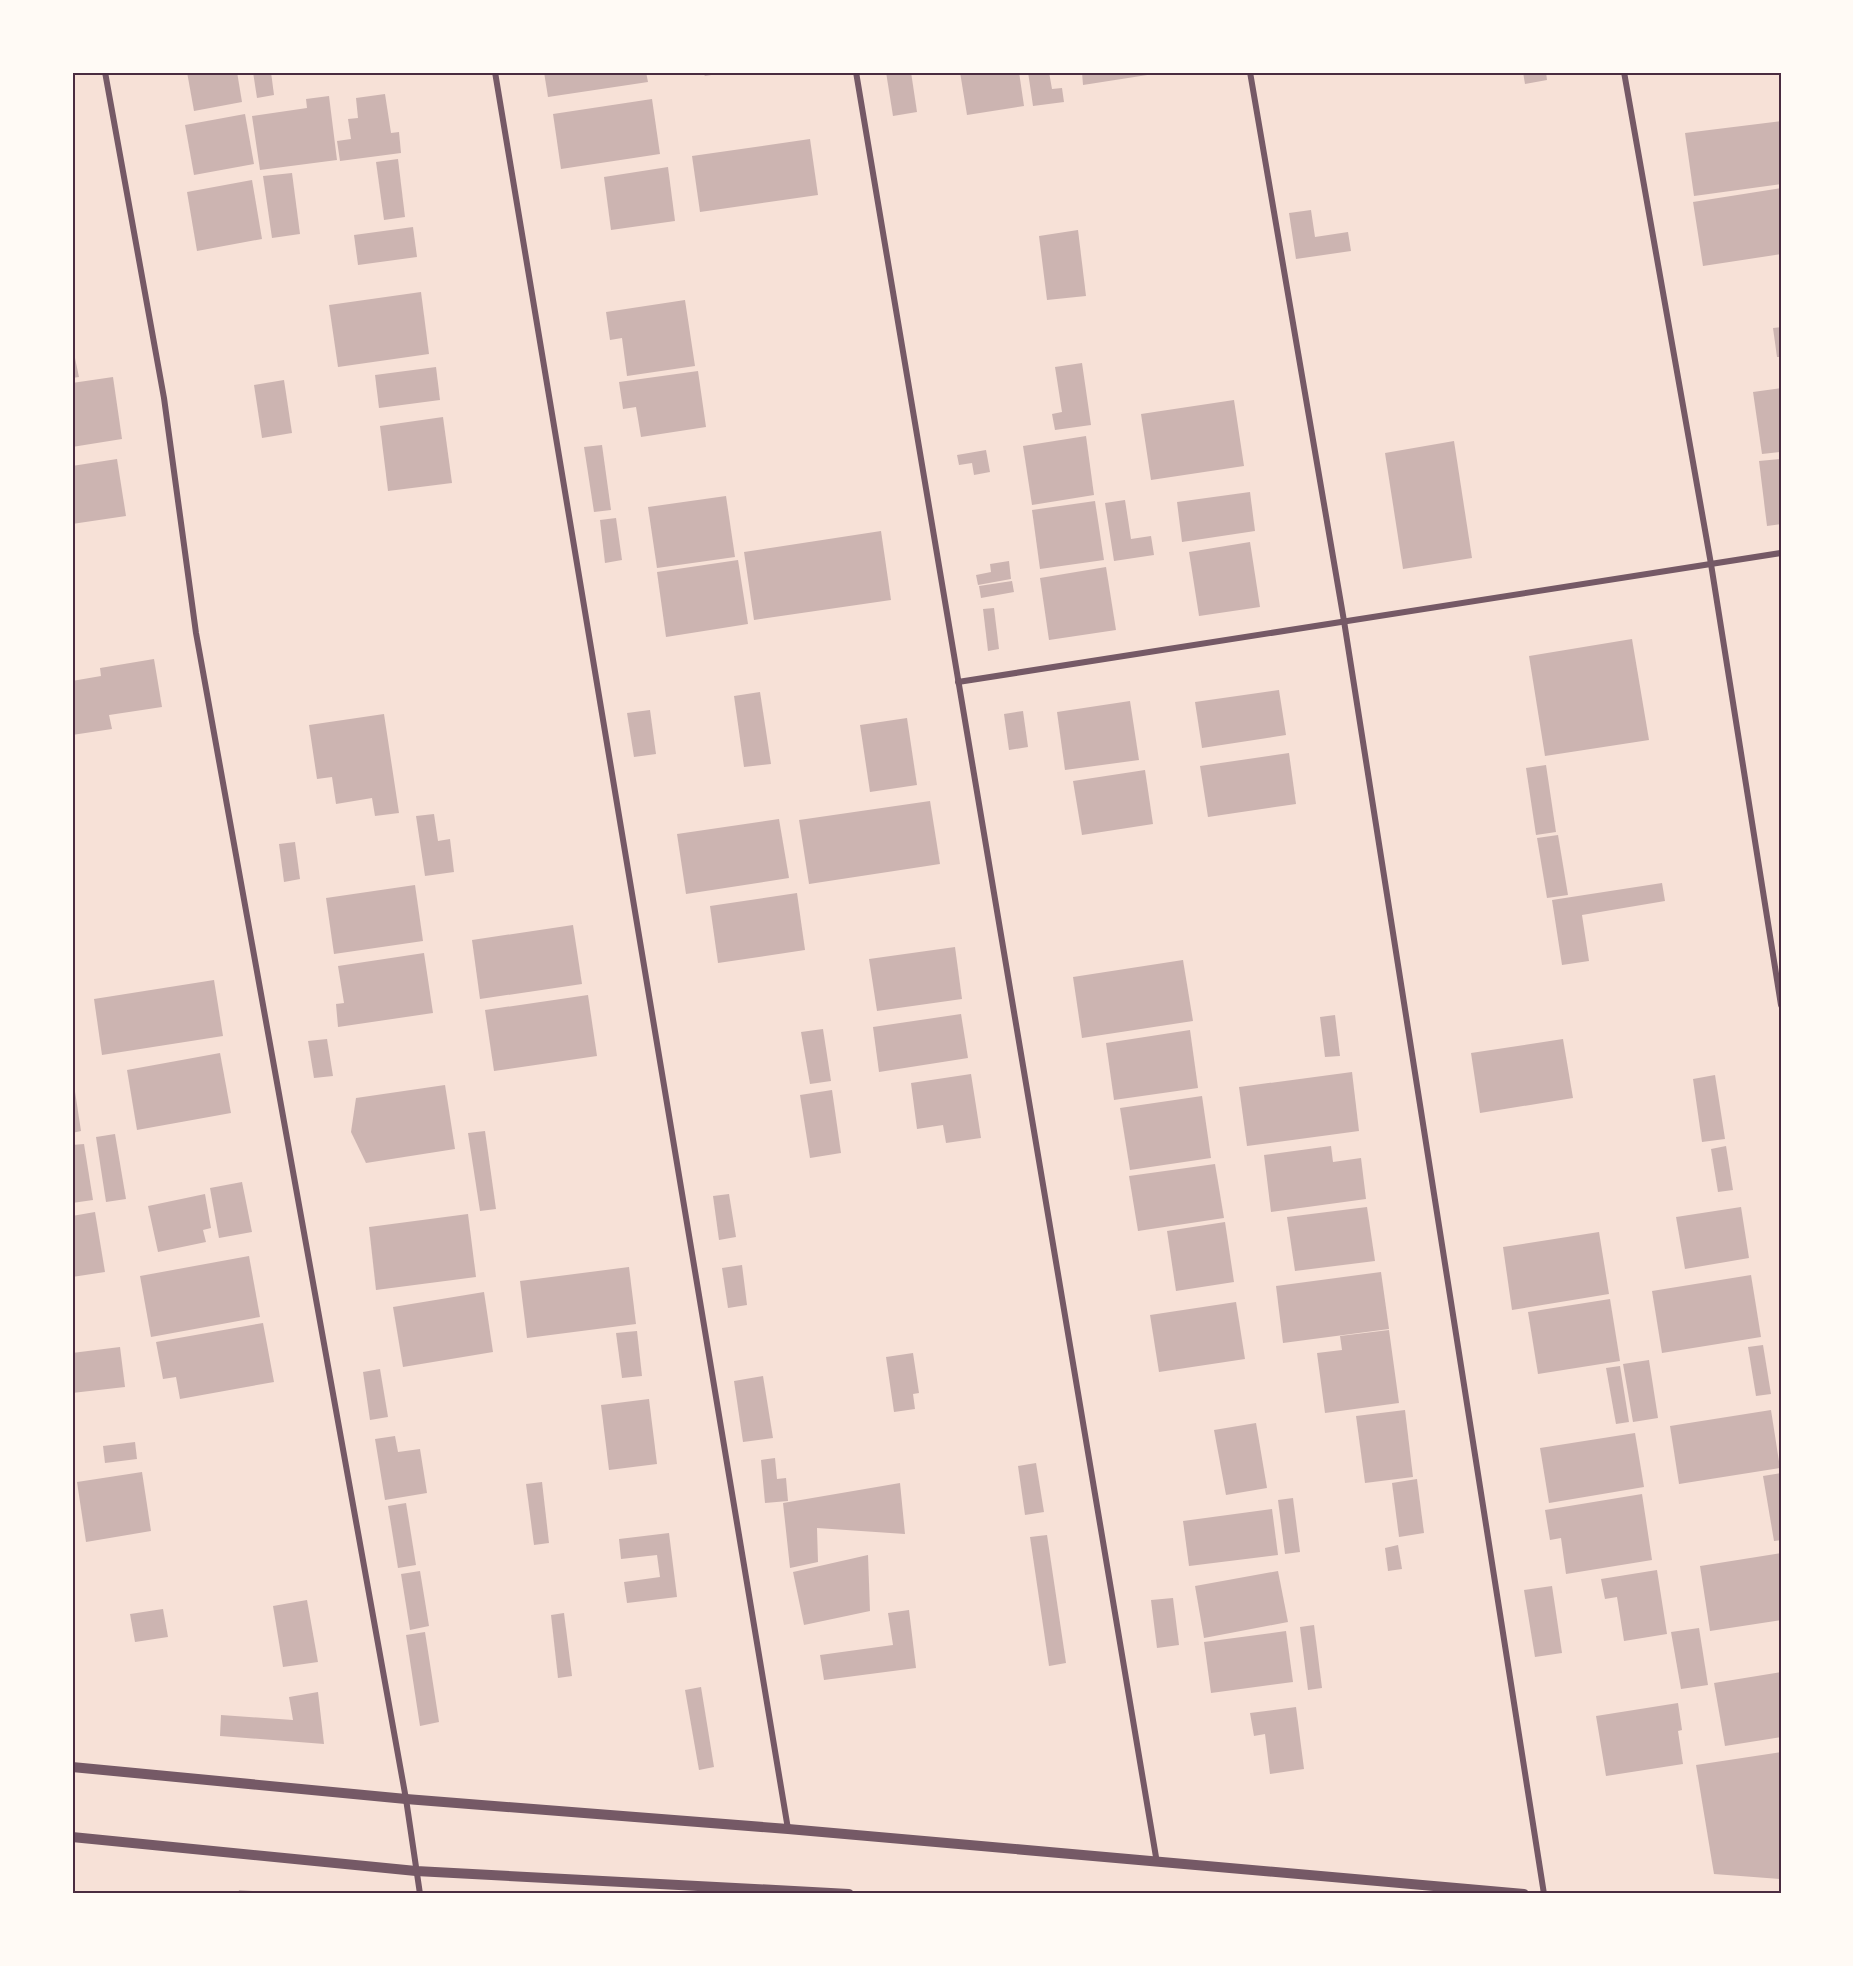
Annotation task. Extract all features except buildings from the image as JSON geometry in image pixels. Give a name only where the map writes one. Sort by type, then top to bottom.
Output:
[{"type":"street","points":[[105,72],[164,398],[196,633],[406,1799],[420,1894]]},
{"type":"street","points":[[495,72],[788,1829]]},
{"type":"street","points":[[856,72],[1157,1863]]},
{"type":"street","points":[[1250,72],[1344,621],[1544,1894]]},
{"type":"street","points":[[1624,72],[1711,564],[1781,1005]]},
{"type":"street","points":[[958,682],[1781,553]]},
{"type":"street","points":[[72,1767],[406,1799],[788,1829],[1524,1894]]},
{"type":"street","points":[[72,1837],[416,1871],[849,1894]]}]
